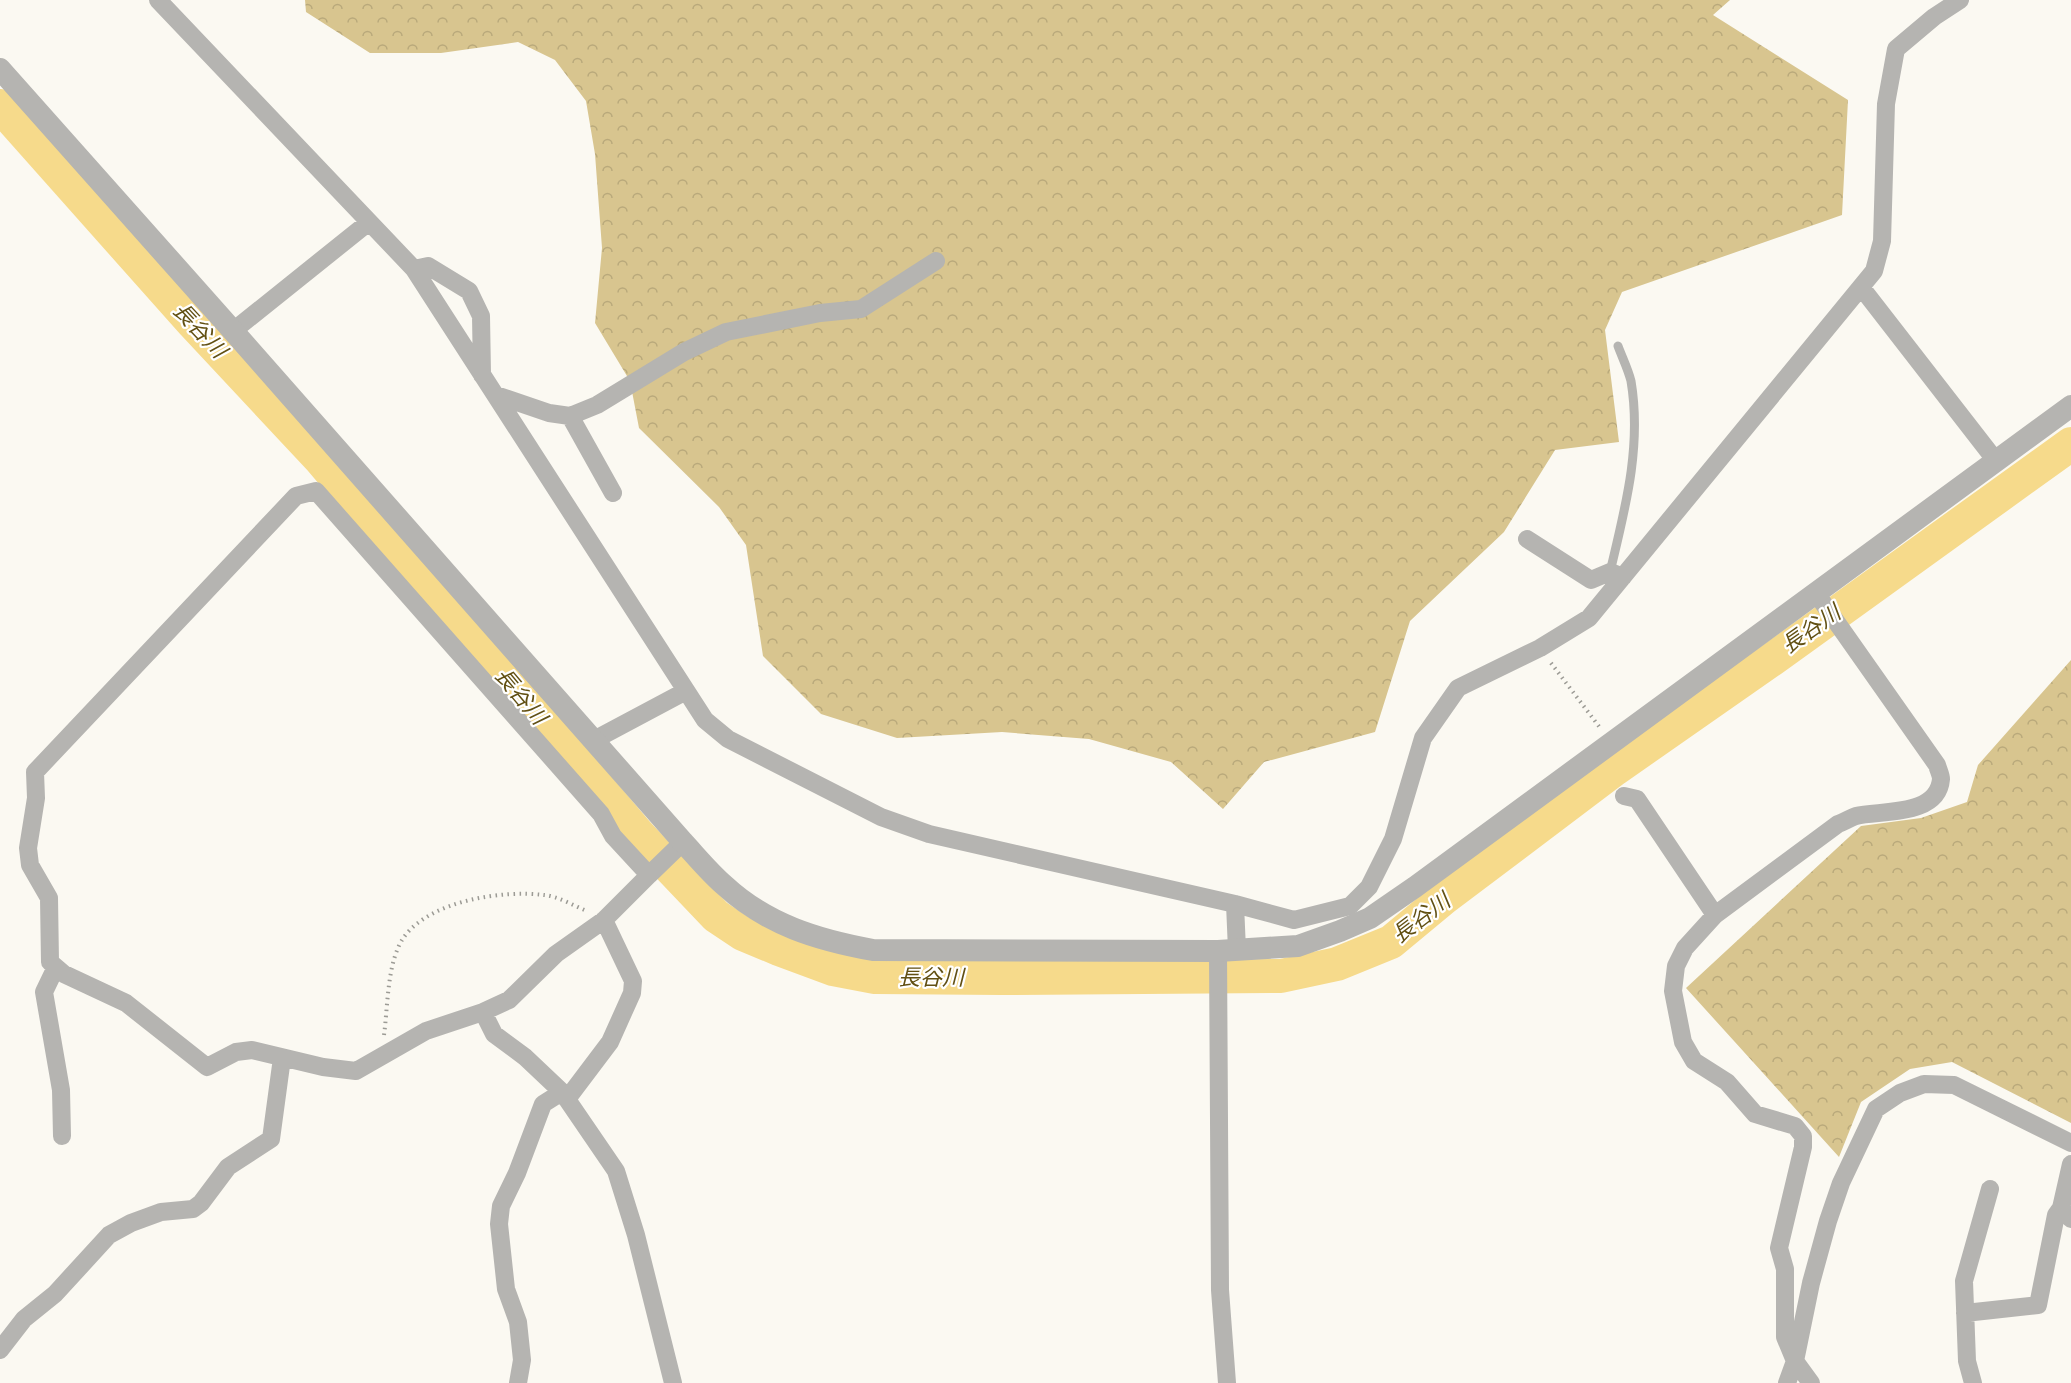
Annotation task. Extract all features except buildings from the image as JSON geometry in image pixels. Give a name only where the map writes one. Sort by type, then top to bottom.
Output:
[{"type":"street","points":[[158,0],[414,269],[705,720],[728,739],[881,817],[929,834],[1235,904],[1294,920],[1350,906],[1369,888],[1393,839],[1423,738],[1458,688],[1540,648],[1589,618],[1617,574],[1875,271],[1882,241],[1887,105],[1896,49],[1934,17],[1960,0]]},
{"type":"street","points":[[0,69],[724,886],[755,909],[801,933],[837,944],[873,950],[1228,950],[1298,946],[1370,918],[1415,888],[2071,406]]},
{"type":"street","points":[[233,331],[369,222]]},
{"type":"street","points":[[496,395],[549,413],[570,416],[597,405],[684,352],[726,332],[820,313],[861,309],[936,261]]},
{"type":"street","points":[[414,269],[428,266],[469,291],[481,316],[482,375]]},
{"type":"street","points":[[1861,287],[1996,461]]},
{"type":"street","points":[[570,416],[613,493]]},
{"type":"street","points":[[648,875],[613,836],[600,814],[316,491],[296,496],[35,772],[36,798],[28,848],[30,864],[49,898],[50,962],[64,974],[126,1004],[207,1067],[236,1052],[252,1050],[323,1067],[356,1071],[426,1031],[483,1012],[509,1000],[556,954],[607,917],[683,842]]},
{"type":"street","points":[[1527,539],[1591,580],[1617,574]]},
{"type":"street","points":[[1811,1383],[1795,1361],[1785,1337],[1785,1269],[1779,1248],[1803,1147],[1803,1136],[1795,1126],[1755,1114],[1726,1082],[1694,1061],[1683,1042],[1677,1019],[1674,991],[1676,966],[1685,948],[1715,915],[1838,824],[1855,817],[1915,808],[1936,792],[1941,779],[1937,765],[1816,593]]},
{"type":"street","points":[[594,741],[686,691]]},
{"type":"street","points":[[1624,796],[1637,799],[1715,915]]},
{"type":"street","points":[[1227,1383],[1220,1290],[1228,950],[1235,904]]},
{"type":"street","points":[[518,1383],[522,1360],[518,1322],[506,1289],[499,1224],[501,1206],[517,1173],[543,1104],[564,1096],[610,1042],[632,993],[633,981],[607,917]]},
{"type":"street","points":[[56,967],[44,992],[61,1090],[62,1136]]},
{"type":"street","points":[[483,1012],[494,1034],[525,1057],[564,1096],[616,1172],[636,1235],[673,1383]]},
{"type":"street","points":[[0,1350],[24,1319],[55,1294],[110,1235],[131,1223],[161,1212],[193,1209],[201,1203],[228,1167],[271,1139],[282,1058]]},
{"type":"street","points":[[1787,1383],[1795,1361],[1811,1282],[1828,1221],[1841,1183],[1876,1109],[1900,1093],[1924,1084],[1954,1085],[2071,1143]]},
{"type":"street","points":[[1965,1313],[2038,1305],[2056,1215],[2066,1213],[2071,1164]]},
{"type":"street","points":[[1973,1383],[1967,1361],[1964,1281],[1990,1189]]},
{"type":"lane","points":[[1617,574],[1634,464],[1636,425],[1630,379],[1618,346]]},
{"type":"path","points":[[1540,648],[1612,743]]},
{"type":"path","points":[[382,1057],[393,963],[404,937],[422,920],[450,905],[480,898],[530,894],[547,895],[607,917]]},
{"type":"green space","points":[[305,0],[1730,0],[1713,15],[1848,100],[1842,215],[1622,292],[1605,330],[1619,442],[1555,450],[1504,532],[1410,621],[1375,732],[1264,762],[1223,809],[1171,762],[1089,739],[1002,732],[897,738],[821,714],[763,656],[746,545],[719,507],[639,428],[630,381],[595,323],[602,248],[595,154],[586,101],[555,60],[518,42],[441,53],[370,53],[306,12]]},
{"type":"green space","points":[[2071,660],[2071,1123],[1952,1062],[1910,1069],[1861,1102],[1839,1157],[1686,988],[1861,826],[1921,818],[1967,802],[1978,765]]},
{"type":"waterway","name":"長谷川","points":[[0,106],[193,323],[321,460],[638,834],[716,916],[743,934],[779,949],[833,969],[875,977],[1281,976],[1337,964],[1391,942],[1444,898],[1615,769],[1774,658],[2071,444]]}]
